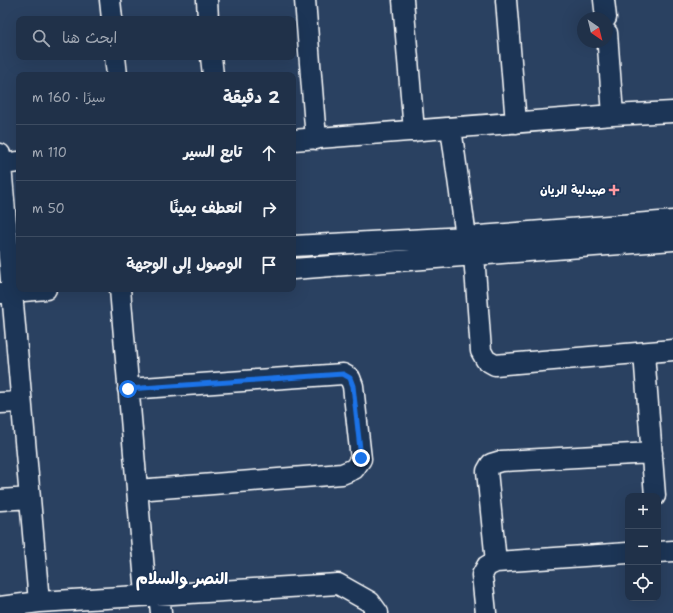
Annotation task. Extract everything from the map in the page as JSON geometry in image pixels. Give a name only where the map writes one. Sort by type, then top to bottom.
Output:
[{"type":"street","points":[[110,0],[112,16]]},
{"type":"street","points":[[207,0],[208,16]]},
{"type":"street","points":[[305,0],[316,138]]},
{"type":"street","points":[[403,0],[414,131]]},
{"type":"street","points":[[506,0],[516,123]]},
{"type":"street","points":[[604,0],[605,12]]},
{"type":"street","points":[[608,48],[613,115]]},
{"type":"street","points":[[115,60],[117,72]]},
{"type":"street","points":[[211,60],[213,72]]},
{"type":"street","points":[[296,140],[613,115],[673,112]]},
{"type":"street","points":[[451,128],[466,237]]},
{"type":"street","points":[[7,160],[10,267],[6,292],[21,402],[39,602]]},
{"type":"street","points":[[296,246],[466,237],[673,221]]},
{"type":"street","points":[[296,269],[673,240]]},
{"type":"street","points":[[474,255],[481,351],[486,360],[495,365],[673,350]]},
{"type":"street","points":[[6,292],[16,291]]},
{"type":"street","points":[[120,292],[137,490],[155,600]]},
{"type":"street","points":[[644,353],[655,493]]},
{"type":"street","points":[[128,389],[343,374],[350,378],[353,386],[361,458],[354,469],[342,474],[137,490]]},
{"type":"street","points":[[0,403],[21,402]]},
{"type":"street","points":[[496,562],[487,471],[492,464],[501,461],[652,452]]},
{"type":"street","points":[[0,500],[30,498]]},
{"type":"street","points":[[486,613],[482,575],[487,566],[496,562],[625,554]]},
{"type":"street","points":[[0,607],[39,602],[155,600],[338,584],[370,602],[378,613]]},
{"type":"place","name":"صيدلية الريان","points":[[614,190]]},
{"type":"district","name":"النصر والسلام","points":[[182,578]]},
{"type":"route","points":[[128,389],[343,374],[350,378],[353,386],[361,458]]}]
